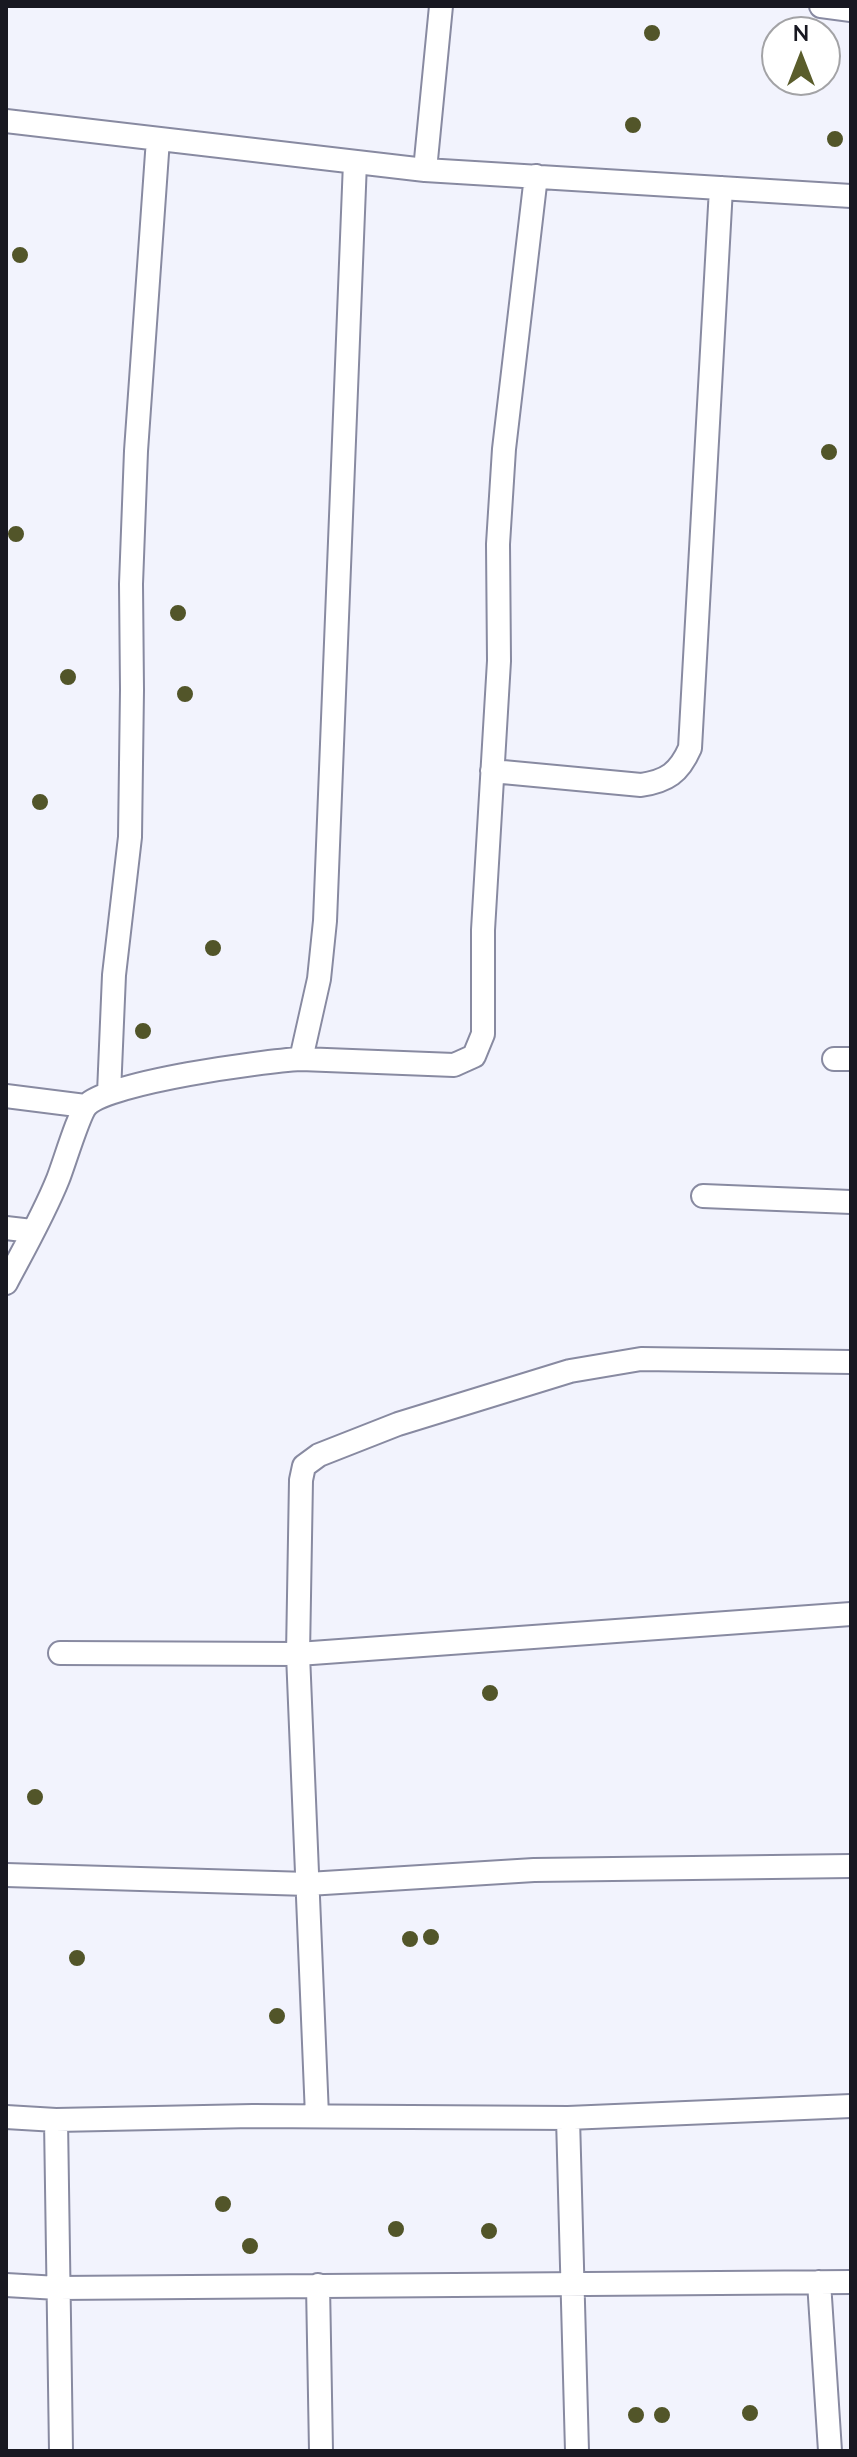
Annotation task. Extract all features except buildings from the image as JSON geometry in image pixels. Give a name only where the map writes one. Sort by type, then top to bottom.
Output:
[{"type":"street","points":[[425,170],[441,6]]},
{"type":"street","points":[[821,6],[851,10]]},
{"type":"street","points":[[6,121],[425,170],[851,196]]},
{"type":"street","points":[[109,1093],[114,975],[130,837],[131,569],[136,451],[158,139]]},
{"type":"street","points":[[301,1059],[319,979],[325,921],[355,162]]},
{"type":"street","points":[[6,1096],[85,1106],[127,1087],[268,1061],[301,1059],[454,1065],[474,1056],[483,1034],[483,930],[499,661],[498,544],[504,449],[536,176]]},
{"type":"street","points":[[492,771],[641,785],[661,782],[675,774],[690,748],[721,188]]},
{"type":"street","points":[[6,1283],[57,1182],[85,1106]]},
{"type":"street","points":[[703,1196],[851,1202]]},
{"type":"street","points":[[6,1228],[32,1231]]},
{"type":"street","points":[[317,2116],[298,1654],[301,1480],[304,1466],[319,1455],[398,1424],[570,1371],[611,1362],[641,1359],[851,1362]]},
{"type":"street","points":[[60,1653],[298,1654],[851,1614]]},
{"type":"street","points":[[6,1875],[308,1884],[534,1870],[851,1866]]},
{"type":"street","points":[[6,2117],[56,2120],[317,2116],[568,2118],[851,2106]]},
{"type":"street","points":[[568,2118],[577,2451]]},
{"type":"street","points":[[56,2120],[61,2451]]},
{"type":"street","points":[[819,2282],[830,2451]]},
{"type":"street","points":[[6,2285],[58,2288],[851,2282]]},
{"type":"street","points":[[318,2285],[321,2451]]}]
